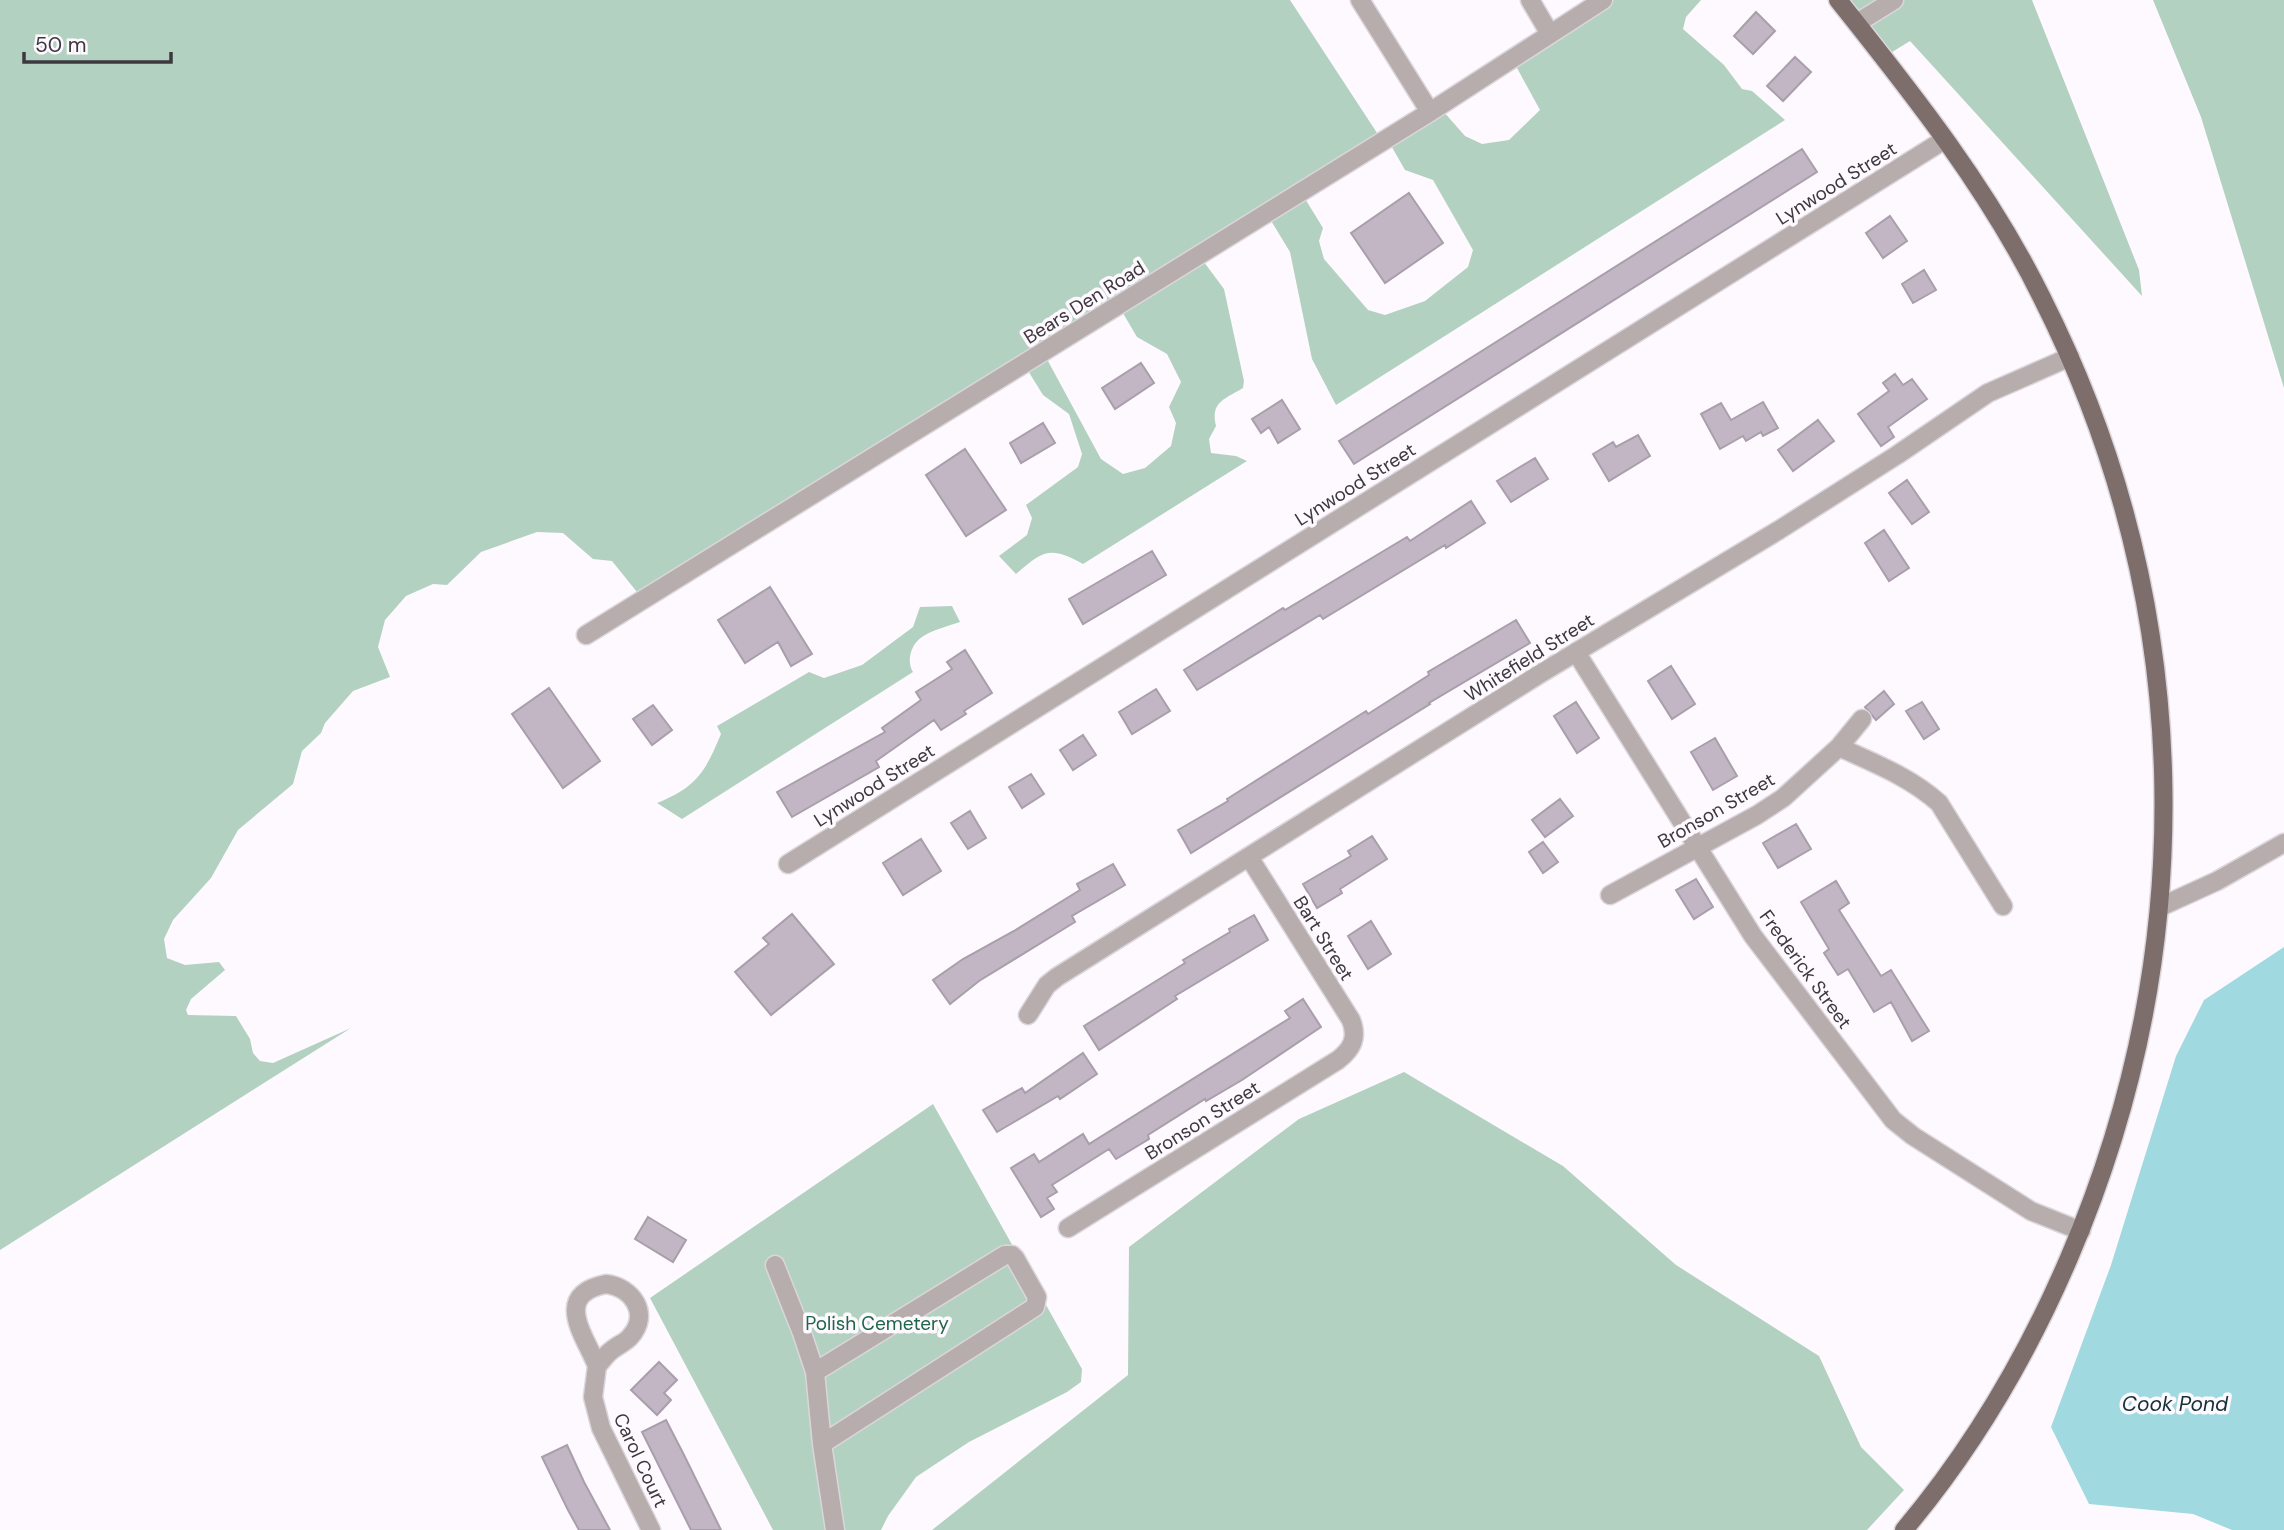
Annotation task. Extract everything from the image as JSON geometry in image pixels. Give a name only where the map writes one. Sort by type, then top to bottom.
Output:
[{"type":"main road","points":[[1838,0],[1993,209],[2070,357],[2110,460],[2130,530],[2147,608],[2163,742],[2165,825],[2160,906],[2151,982],[2134,1066],[2109,1155],[2081,1231],[2047,1308],[2002,1391],[1944,1479],[1904,1530]]},
{"type":"street","points":[[1360,0],[1430,112]]},
{"type":"street","points":[[1530,0],[1550,34]]},
{"type":"street","name":"Bears Den Road","points":[[586,635],[1430,112],[1603,0]]},
{"type":"street","points":[[1857,23],[1894,0]]},
{"type":"street","name":"Lynwood Street","points":[[788,864],[1944,140]]},
{"type":"street","name":"Whitefield Street","points":[[1028,1015],[1047,985],[1057,976],[1576,652],[1779,530],[1988,393],[2070,357]]},
{"type":"street","name":"Frederick Street","points":[[1576,652],[1753,936],[1893,1120],[1913,1136],[2031,1211],[2081,1231]]},
{"type":"street","name":"Bronson Street","points":[[1611,895],[1757,815],[1783,797],[1839,747],[1862,719]]},
{"type":"street","points":[[1839,747],[1908,779],[1939,803],[2003,906]]},
{"type":"street","points":[[2160,906],[2217,881],[2284,843]]},
{"type":"street","name":"Bart Street","points":[[1249,858],[1351,1020],[1354,1043]]},
{"type":"street","name":"Bronson Street","points":[[1068,1228],[1338,1060],[1354,1043]]},
{"type":"street","points":[[815,1372],[1005,1255],[1015,1258],[1037,1297],[1035,1307],[822,1444]]},
{"type":"street","points":[[775,1265],[815,1372],[835,1530]]},
{"type":"street","points":[[616,1285],[633,1297],[639,1318],[630,1337],[609,1352],[597,1366],[578,1328],[576,1308],[580,1299],[596,1286],[616,1285]]},
{"type":"street","name":"Carol Court","points":[[597,1366],[593,1397],[598,1420],[651,1530]]},
{"type":"green space","points":[[0,0],[1290,0],[1379,136],[1304,197],[1323,228],[1319,241],[1324,259],[1368,310],[1385,315],[1425,301],[1468,267],[1473,250],[1433,180],[1405,170],[1389,142],[1436,103],[1465,136],[1482,144],[1509,140],[1540,110],[1511,57],[1596,0],[1701,0],[1686,17],[1683,29],[1724,65],[1742,89],[1752,91],[1785,120],[1336,405],[1312,359],[1290,252],[1270,219],[1198,254],[1224,289],[1244,381],[1243,388],[1217,406],[1216,426],[1209,439],[1211,453],[1236,456],[1247,461],[1083,564],[1063,555],[1048,553],[1016,574],[999,556],[1027,535],[1032,518],[1026,505],[1078,467],[1082,454],[1069,414],[1043,395],[1022,361],[641,597],[612,561],[593,559],[563,533],[537,532],[481,552],[447,585],[433,584],[406,596],[385,620],[378,647],[390,677],[353,691],[325,723],[321,733],[302,751],[293,784],[238,830],[211,878],[173,920],[164,939],[167,958],[185,965],[219,962],[225,970],[191,999],[186,1010],[188,1015],[236,1016],[250,1039],[253,1053],[260,1061],[273,1063],[351,1028],[0,1250]],"holes":[[[1117,303],[1137,337],[1167,354],[1181,382],[1169,407],[1176,423],[1171,446],[1145,468],[1123,474],[1101,459],[1042,350]]]},
{"type":"green space","points":[[1835,0],[2032,0],[2139,270],[2142,296],[1910,41],[1884,57]]},
{"type":"green space","points":[[2153,0],[2284,0],[2284,388],[2201,117]]},
{"type":"green space","points":[[952,606],[960,622],[930,632],[918,640],[912,648],[910,658],[913,672],[682,819],[657,803],[682,791],[698,777],[721,734],[717,726],[809,672],[824,678],[862,665],[913,627],[920,607]]},
{"type":"green space","points":[[1404,1072],[1563,1166],[1676,1265],[1819,1356],[1861,1447],[1904,1490],[1867,1530],[932,1530],[1128,1375],[1129,1247],[1299,1119]]},
{"type":"green space","name":"Polish Cemetery","points":[[933,1104],[1082,1369],[1081,1382],[1067,1392],[969,1442],[916,1477],[881,1530],[773,1530],[650,1298]]},
{"type":"water","name":"Cook Pond","points":[[2284,947],[2284,1530],[2232,1530],[2193,1514],[2089,1504],[2051,1427],[2111,1265],[2176,1056],[2204,1000]]},
{"type":"building","points":[[1756,12],[1775,31],[1753,54],[1734,36]]},
{"type":"building","points":[[1795,57],[1811,72],[1783,101],[1767,86]]},
{"type":"building","points":[[1802,149],[1817,172],[1354,464],[1339,441]]},
{"type":"building","points":[[1409,193],[1443,243],[1385,283],[1351,233]]},
{"type":"building","points":[[1890,216],[1907,241],[1883,258],[1866,233]]},
{"type":"building","points":[[1924,270],[1936,290],[1913,303],[1902,284]]},
{"type":"building","points":[[1141,363],[1154,383],[1115,409],[1102,388]]},
{"type":"building","points":[[1895,374],[1903,385],[1912,379],[1927,399],[1888,427],[1894,437],[1881,446],[1858,414],[1889,391],[1883,383]]},
{"type":"building","points":[[1282,400],[1300,429],[1278,443],[1269,427],[1261,433],[1252,419]]},
{"type":"building","points":[[1763,402],[1778,428],[1763,436],[1761,432],[1746,441],[1743,436],[1720,449],[1701,414],[1721,403],[1731,420]]},
{"type":"building","points":[[1818,420],[1834,441],[1793,471],[1778,450]]},
{"type":"building","points":[[1043,423],[1055,443],[1021,463],[1010,443]]},
{"type":"building","points":[[1638,435],[1650,456],[1609,481],[1593,454],[1613,442],[1616,447]]},
{"type":"building","points":[[965,449],[1006,510],[966,536],[926,475]]},
{"type":"building","points":[[1535,458],[1548,479],[1511,502],[1497,481]]},
{"type":"building","points":[[1907,480],[1929,512],[1912,524],[1889,493]]},
{"type":"building","points":[[1471,501],[1485,523],[1446,548],[1445,545],[1323,619],[1320,615],[1197,690],[1184,670],[1283,608],[1285,610],[1407,537],[1410,541]]},
{"type":"building","points":[[1884,530],[1909,568],[1889,581],[1865,543]]},
{"type":"building","points":[[1152,551],[1166,575],[1083,624],[1069,599]]},
{"type":"building","points":[[770,587],[812,654],[791,666],[778,642],[745,663],[718,620]]},
{"type":"building","points":[[1516,620],[1530,643],[1429,703],[1191,853],[1178,830],[1228,801],[1227,799],[1366,711],[1368,714],[1429,675],[1428,672]]},
{"type":"building","points":[[965,650],[992,693],[941,730],[934,720],[876,761],[879,767],[792,817],[777,792],[885,732],[882,728],[921,700],[916,692],[952,669],[947,662]]},
{"type":"building","points":[[1671,666],[1695,704],[1672,719],[1648,681]]},
{"type":"building","points":[[549,688],[600,761],[563,788],[512,714]]},
{"type":"building","points":[[1156,689],[1170,711],[1132,734],[1119,712]]},
{"type":"building","points":[[1884,691],[1894,704],[1876,720],[1865,707]]},
{"type":"building","points":[[1576,702],[1599,738],[1577,753],[1554,716]]},
{"type":"building","points":[[1922,702],[1939,729],[1924,739],[1906,711]]},
{"type":"building","points":[[653,705],[672,730],[652,745],[633,719]]},
{"type":"building","points":[[1083,735],[1096,755],[1073,770],[1060,750]]},
{"type":"building","points":[[1715,738],[1737,776],[1713,790],[1691,752]]},
{"type":"building","points":[[1031,774],[1044,794],[1022,808],[1009,787]]},
{"type":"building","points":[[1560,799],[1573,816],[1545,837],[1532,820]]},
{"type":"building","points":[[970,811],[986,838],[968,849],[951,823]]},
{"type":"building","points":[[1796,824],[1811,849],[1778,868],[1763,843]]},
{"type":"building","points":[[1372,836],[1387,859],[1340,889],[1342,893],[1317,908],[1303,884],[1351,856],[1348,851]]},
{"type":"building","points":[[921,839],[941,871],[903,895],[883,863]]},
{"type":"building","points":[[1543,842],[1558,862],[1543,873],[1529,852]]},
{"type":"building","points":[[1113,864],[1125,885],[1072,916],[1075,922],[979,981],[950,1004],[933,980],[963,959],[1080,890],[1077,884]]},
{"type":"building","points":[[1696,879],[1713,907],[1694,919],[1676,890]]},
{"type":"building","points":[[1836,881],[1849,903],[1839,910],[1881,976],[1891,970],[1929,1031],[1912,1041],[1891,1002],[1874,1012],[1848,969],[1838,975],[1824,953],[1829,949],[1801,902]]},
{"type":"building","points":[[792,914],[834,964],[771,1015],[735,972],[769,944],[763,938]]},
{"type":"building","points":[[1254,915],[1268,940],[1175,996],[1177,999],[1099,1050],[1084,1026],[1185,963],[1183,960]]},
{"type":"building","points":[[1371,921],[1391,954],[1368,969],[1348,936]]},
{"type":"building","points":[[1303,999],[1321,1027],[1242,1080],[1206,1101],[1205,1099],[1148,1135],[1149,1139],[1116,1159],[1109,1149],[1052,1185],[1057,1192],[1047,1198],[1054,1209],[1041,1217],[1011,1168],[1034,1154],[1039,1162],[1083,1134],[1089,1144],[1290,1018],[1285,1011]]},
{"type":"building","points":[[1083,1053],[1097,1074],[1060,1099],[1058,1096],[997,1132],[983,1110],[1022,1088],[1025,1093]]},
{"type":"building","points":[[648,1217],[686,1240],[673,1262],[635,1239]]},
{"type":"building","points":[[659,1362],[677,1380],[664,1393],[671,1400],[657,1415],[631,1390]]},
{"type":"building","points":[[666,1420],[721,1530],[691,1530],[642,1432]]},
{"type":"building","points":[[567,1445],[610,1530],[579,1530],[568,1510],[542,1457]]}]
